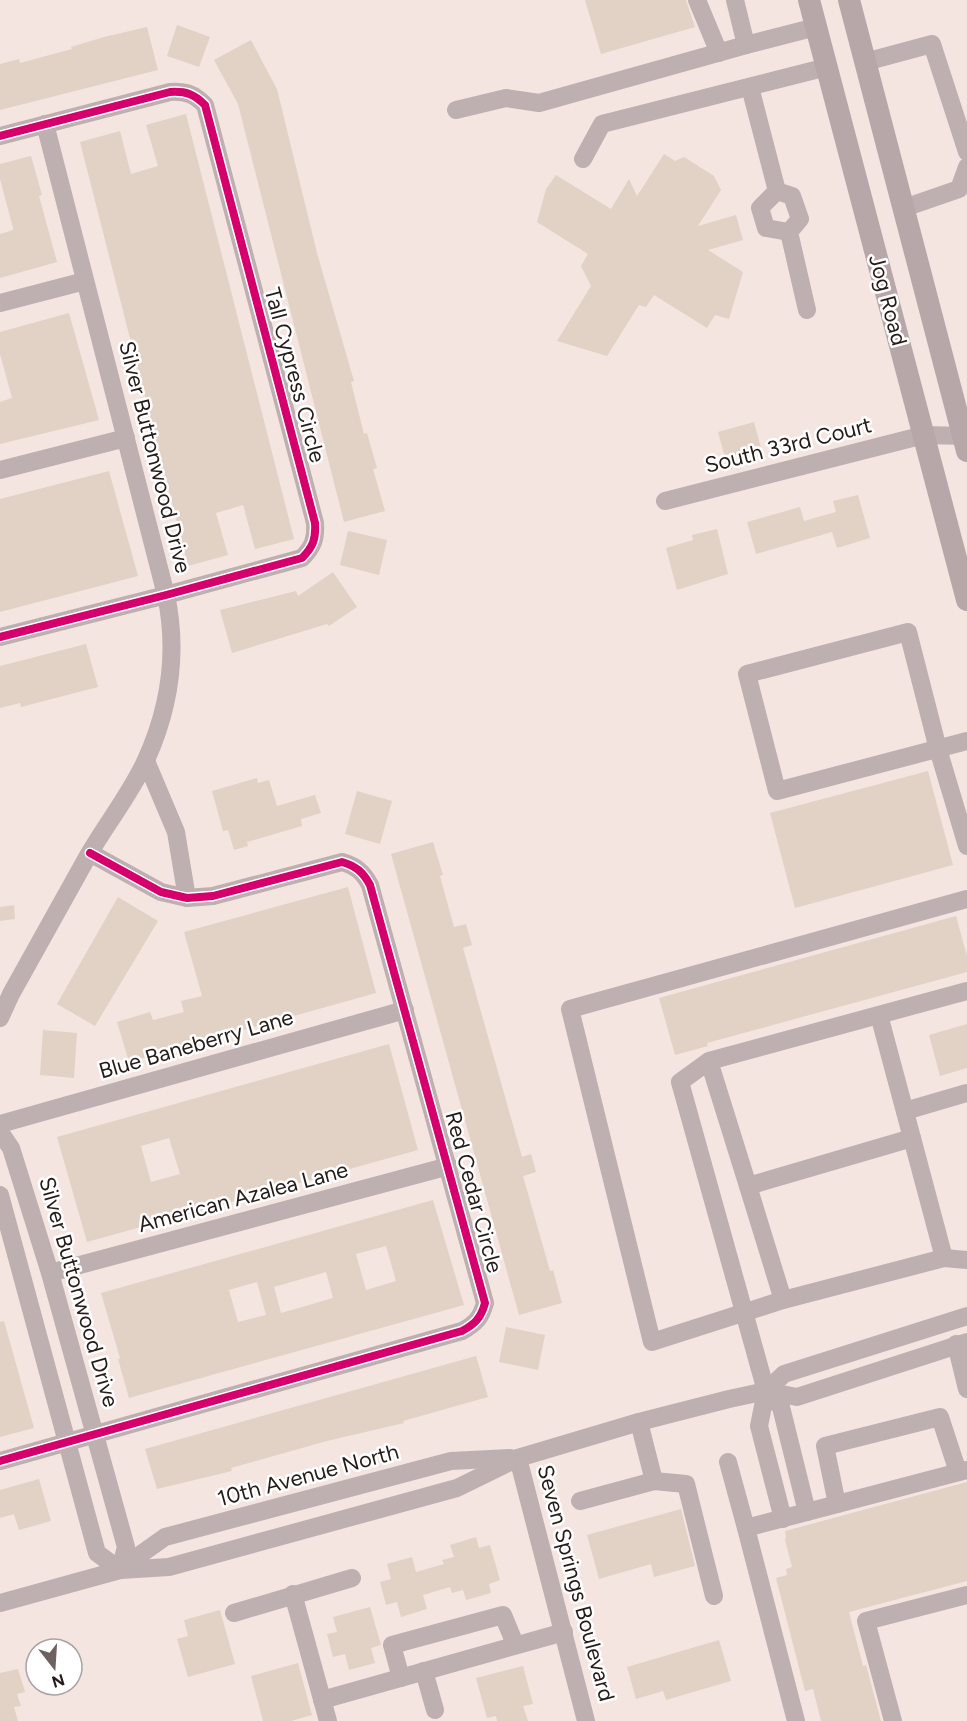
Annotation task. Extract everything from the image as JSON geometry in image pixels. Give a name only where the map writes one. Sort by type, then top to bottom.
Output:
[{"type":"main road","name":"Jog Road","points":[[809,0],[967,600]]},
{"type":"main road","name":"Jog Road","points":[[849,0],[966,437]]},
{"type":"street","points":[[697,0],[719,53]]},
{"type":"street","points":[[735,0],[746,45]]},
{"type":"street","points":[[456,110],[506,98],[539,103],[816,27]]},
{"type":"street","points":[[866,62],[932,44],[967,152]]},
{"type":"street","points":[[583,159],[602,124],[827,67]]},
{"type":"street","points":[[750,87],[777,191]]},
{"type":"street","name":"Tall Cypress Circle","points":[[0,136],[170,92],[184,91],[196,95],[205,105],[315,523],[316,536],[311,549],[302,558],[0,637]]},
{"type":"street","name":"Silver Buttonwood Drive","points":[[0,1018],[5,991],[146,761],[163,714],[172,670],[173,640],[166,595],[45,124]]},
{"type":"street","points":[[904,208],[959,189],[967,167]]},
{"type":"street","points":[[777,191],[760,207],[766,228],[789,232]]},
{"type":"street","points":[[777,191],[792,196],[800,219],[789,232]]},
{"type":"street","points":[[789,232],[807,310]]},
{"type":"street","points":[[0,303],[85,281]]},
{"type":"street","name":"South 33rd Court","points":[[664,501],[924,435],[966,437]]},
{"type":"street","points":[[0,470],[126,438]]},
{"type":"street","points":[[967,741],[938,748],[777,791],[747,674],[908,632],[938,748],[967,846]]},
{"type":"street","points":[[146,761],[176,832],[187,898]]},
{"type":"street","name":"Red Cedar Circle","points":[[0,1461],[462,1331],[473,1325],[481,1315],[485,1303],[370,885],[364,874],[354,866],[342,862],[213,896],[187,898],[161,892],[90,853]]},
{"type":"street","points":[[967,899],[570,1009],[652,1342],[783,1300],[944,1258],[967,1260]]},
{"type":"street","points":[[783,1519],[759,1426],[766,1391],[680,1082],[709,1061],[967,991]]},
{"type":"street","name":"Blue Baneberry Lane","points":[[0,1124],[405,1010]]},
{"type":"street","points":[[879,1015],[944,1258]]},
{"type":"street","points":[[709,1061],[783,1300]]},
{"type":"street","points":[[905,1111],[967,1093]]},
{"type":"street","name":"Silver Buttonwood Drive","points":[[0,1132],[11,1148],[51,1273],[126,1547],[120,1569]]},
{"type":"street","points":[[748,1186],[912,1138]]},
{"type":"street","name":"American Azalea Lane","points":[[51,1273],[449,1166]]},
{"type":"street","points":[[0,1195],[98,1553],[120,1569]]},
{"type":"street","name":"10th Avenue North","points":[[766,1391],[784,1374],[967,1316]]},
{"type":"street","points":[[961,1343],[967,1389]]},
{"type":"street","name":"10th Avenue North","points":[[0,1603],[120,1569],[169,1567],[457,1488],[518,1458],[639,1422],[766,1391],[797,1397],[961,1343]]},
{"type":"street","points":[[766,1391],[781,1407],[807,1512]]},
{"type":"street","points":[[746,1528],[963,1471],[940,1417],[825,1446],[837,1504]]},
{"type":"street","points":[[639,1422],[654,1481]]},
{"type":"street","name":"10th Avenue North","points":[[120,1569],[165,1537],[451,1461],[518,1458]]},
{"type":"street","name":"Seven Springs Boulevard","points":[[518,1458],[586,1721]]},
{"type":"street","points":[[728,1462],[796,1721]]},
{"type":"street","points":[[580,1501],[654,1481],[686,1484],[714,1596]]},
{"type":"street","points":[[234,1613],[352,1578]]},
{"type":"street","points":[[293,1594],[328,1721]]},
{"type":"street","points":[[893,1721],[867,1621],[967,1595]]},
{"type":"street","points":[[401,1678],[392,1645],[503,1615],[515,1644]]},
{"type":"street","points":[[322,1700],[564,1632]]},
{"type":"street","points":[[424,1671],[435,1710]]},
{"type":"building","points":[[585,0],[686,0],[695,27],[601,54]]},
{"type":"building","points":[[177,25],[210,37],[199,67],[167,56]]},
{"type":"building","points":[[147,27],[158,70],[0,110],[0,64],[19,59],[20,63],[72,49],[71,47],[104,37]]},
{"type":"building","points":[[251,40],[277,89],[317,253],[354,381],[351,382],[364,434],[367,433],[377,468],[373,469],[385,511],[344,522],[238,104],[214,60]]},
{"type":"building","points":[[186,114],[294,539],[255,549],[243,505],[216,513],[228,555],[188,566],[80,142],[120,131],[131,174],[158,166],[146,125]]},
{"type":"building","points":[[664,154],[675,161],[684,157],[714,176],[721,190],[698,226],[736,215],[743,240],[708,250],[743,272],[729,319],[715,315],[707,328],[654,295],[646,307],[639,305],[607,356],[557,341],[591,286],[581,266],[588,254],[537,222],[546,189],[556,175],[611,209],[629,179],[637,196]]},
{"type":"building","points":[[31,156],[57,262],[0,278],[0,234],[13,230],[13,228],[0,179],[0,164]]},
{"type":"building","points":[[69,313],[99,420],[0,444],[0,402],[12,398],[0,354],[0,332]]},
{"type":"building","points":[[754,422],[761,448],[725,458],[718,432]]},
{"type":"building","points":[[109,471],[138,576],[0,612],[0,499]]},
{"type":"building","points":[[858,495],[870,538],[837,548],[832,532],[756,554],[747,522],[800,507],[804,521],[836,512],[833,501]]},
{"type":"building","points":[[717,529],[728,574],[677,590],[666,548],[693,540],[692,535]]},
{"type":"building","points":[[348,531],[387,540],[379,575],[340,565]]},
{"type":"building","points":[[333,572],[357,607],[329,626],[327,624],[232,653],[220,610],[296,591],[298,596]]},
{"type":"building","points":[[86,644],[98,687],[21,707],[20,703],[0,708],[0,666]]},
{"type":"building","points":[[928,771],[953,865],[795,908],[770,813]]},
{"type":"building","points":[[257,778],[258,783],[269,780],[277,806],[315,795],[321,813],[301,819],[302,826],[247,842],[248,846],[234,850],[228,830],[223,831],[212,791]]},
{"type":"building","points":[[357,791],[392,801],[380,844],[345,834]]},
{"type":"building","points":[[433,842],[454,927],[466,924],[472,945],[463,948],[522,1157],[531,1154],[536,1172],[523,1176],[550,1271],[553,1270],[562,1303],[519,1315],[391,854]]},
{"type":"building","points":[[348,887],[376,993],[129,1062],[117,1022],[150,1012],[153,1020],[184,1012],[181,1001],[202,996],[184,932]]},
{"type":"building","points":[[118,897],[158,921],[95,1026],[57,1004]]},
{"type":"building","points":[[14,905],[15,919],[0,921],[0,907]]},
{"type":"building","points":[[956,916],[967,956],[967,972],[707,1043],[708,1046],[675,1055],[659,998]]},
{"type":"building","points":[[967,1024],[967,1068],[940,1076],[929,1035]]},
{"type":"building","points":[[43,1030],[77,1033],[74,1078],[40,1075]]},
{"type":"building","points":[[389,1044],[418,1150],[87,1242],[57,1137]],"holes":[[[169,1138],[180,1174],[151,1182],[141,1146]]]},
{"type":"building","points":[[433,1200],[464,1305],[129,1398],[101,1293]],"holes":[[[386,1246],[396,1281],[366,1290],[356,1254]],[[326,1272],[333,1298],[281,1313],[274,1287]],[[257,1282],[266,1315],[238,1322],[229,1290]]]},
{"type":"building","points":[[4,1321],[34,1428],[0,1437],[0,1322]]},
{"type":"building","points":[[506,1327],[545,1335],[538,1370],[499,1362]]},
{"type":"building","points":[[476,1356],[488,1397],[403,1421],[404,1423],[327,1441],[231,1468],[232,1471],[157,1489],[145,1449]]},
{"type":"building","points":[[39,1479],[51,1521],[19,1530],[14,1514],[0,1518],[0,1490]]},
{"type":"building","points":[[967,1482],[967,1581],[849,1612],[881,1721],[821,1721],[813,1689],[805,1691],[776,1578],[787,1575],[786,1569],[792,1567],[785,1531]]},
{"type":"building","points":[[681,1509],[695,1566],[654,1577],[651,1564],[599,1579],[587,1535]]},
{"type":"building","points":[[476,1537],[479,1548],[490,1545],[500,1580],[489,1584],[491,1593],[466,1600],[463,1590],[452,1593],[450,1587],[423,1595],[427,1609],[401,1617],[397,1602],[386,1605],[380,1582],[391,1579],[387,1564],[412,1557],[416,1572],[444,1564],[442,1560],[454,1557],[450,1545]]},
{"type":"building","points":[[370,1607],[381,1645],[371,1648],[375,1663],[349,1670],[345,1654],[333,1657],[327,1634],[337,1632],[333,1617]]},
{"type":"building","points":[[220,1610],[235,1664],[188,1677],[177,1639],[188,1636],[184,1620]]},
{"type":"building","points":[[719,1640],[731,1681],[666,1700],[663,1691],[636,1699],[627,1667]]},
{"type":"building","points":[[298,1663],[312,1715],[291,1721],[263,1721],[251,1676]]},
{"type":"building","points":[[523,1666],[533,1704],[523,1706],[528,1721],[497,1721],[496,1716],[487,1718],[476,1678]]},
{"type":"building","points":[[18,1669],[24,1692],[17,1694],[21,1706],[14,1707],[18,1721],[0,1721],[0,1673]]},
{"type":"cycle path","points":[[0,136],[170,92],[189,94],[205,105],[315,523],[313,542],[302,558],[0,637]]},
{"type":"cycle path","points":[[0,1461],[462,1331],[477,1320],[485,1303],[370,885],[362,873],[342,862],[213,896],[187,898],[161,892],[90,853]]}]
